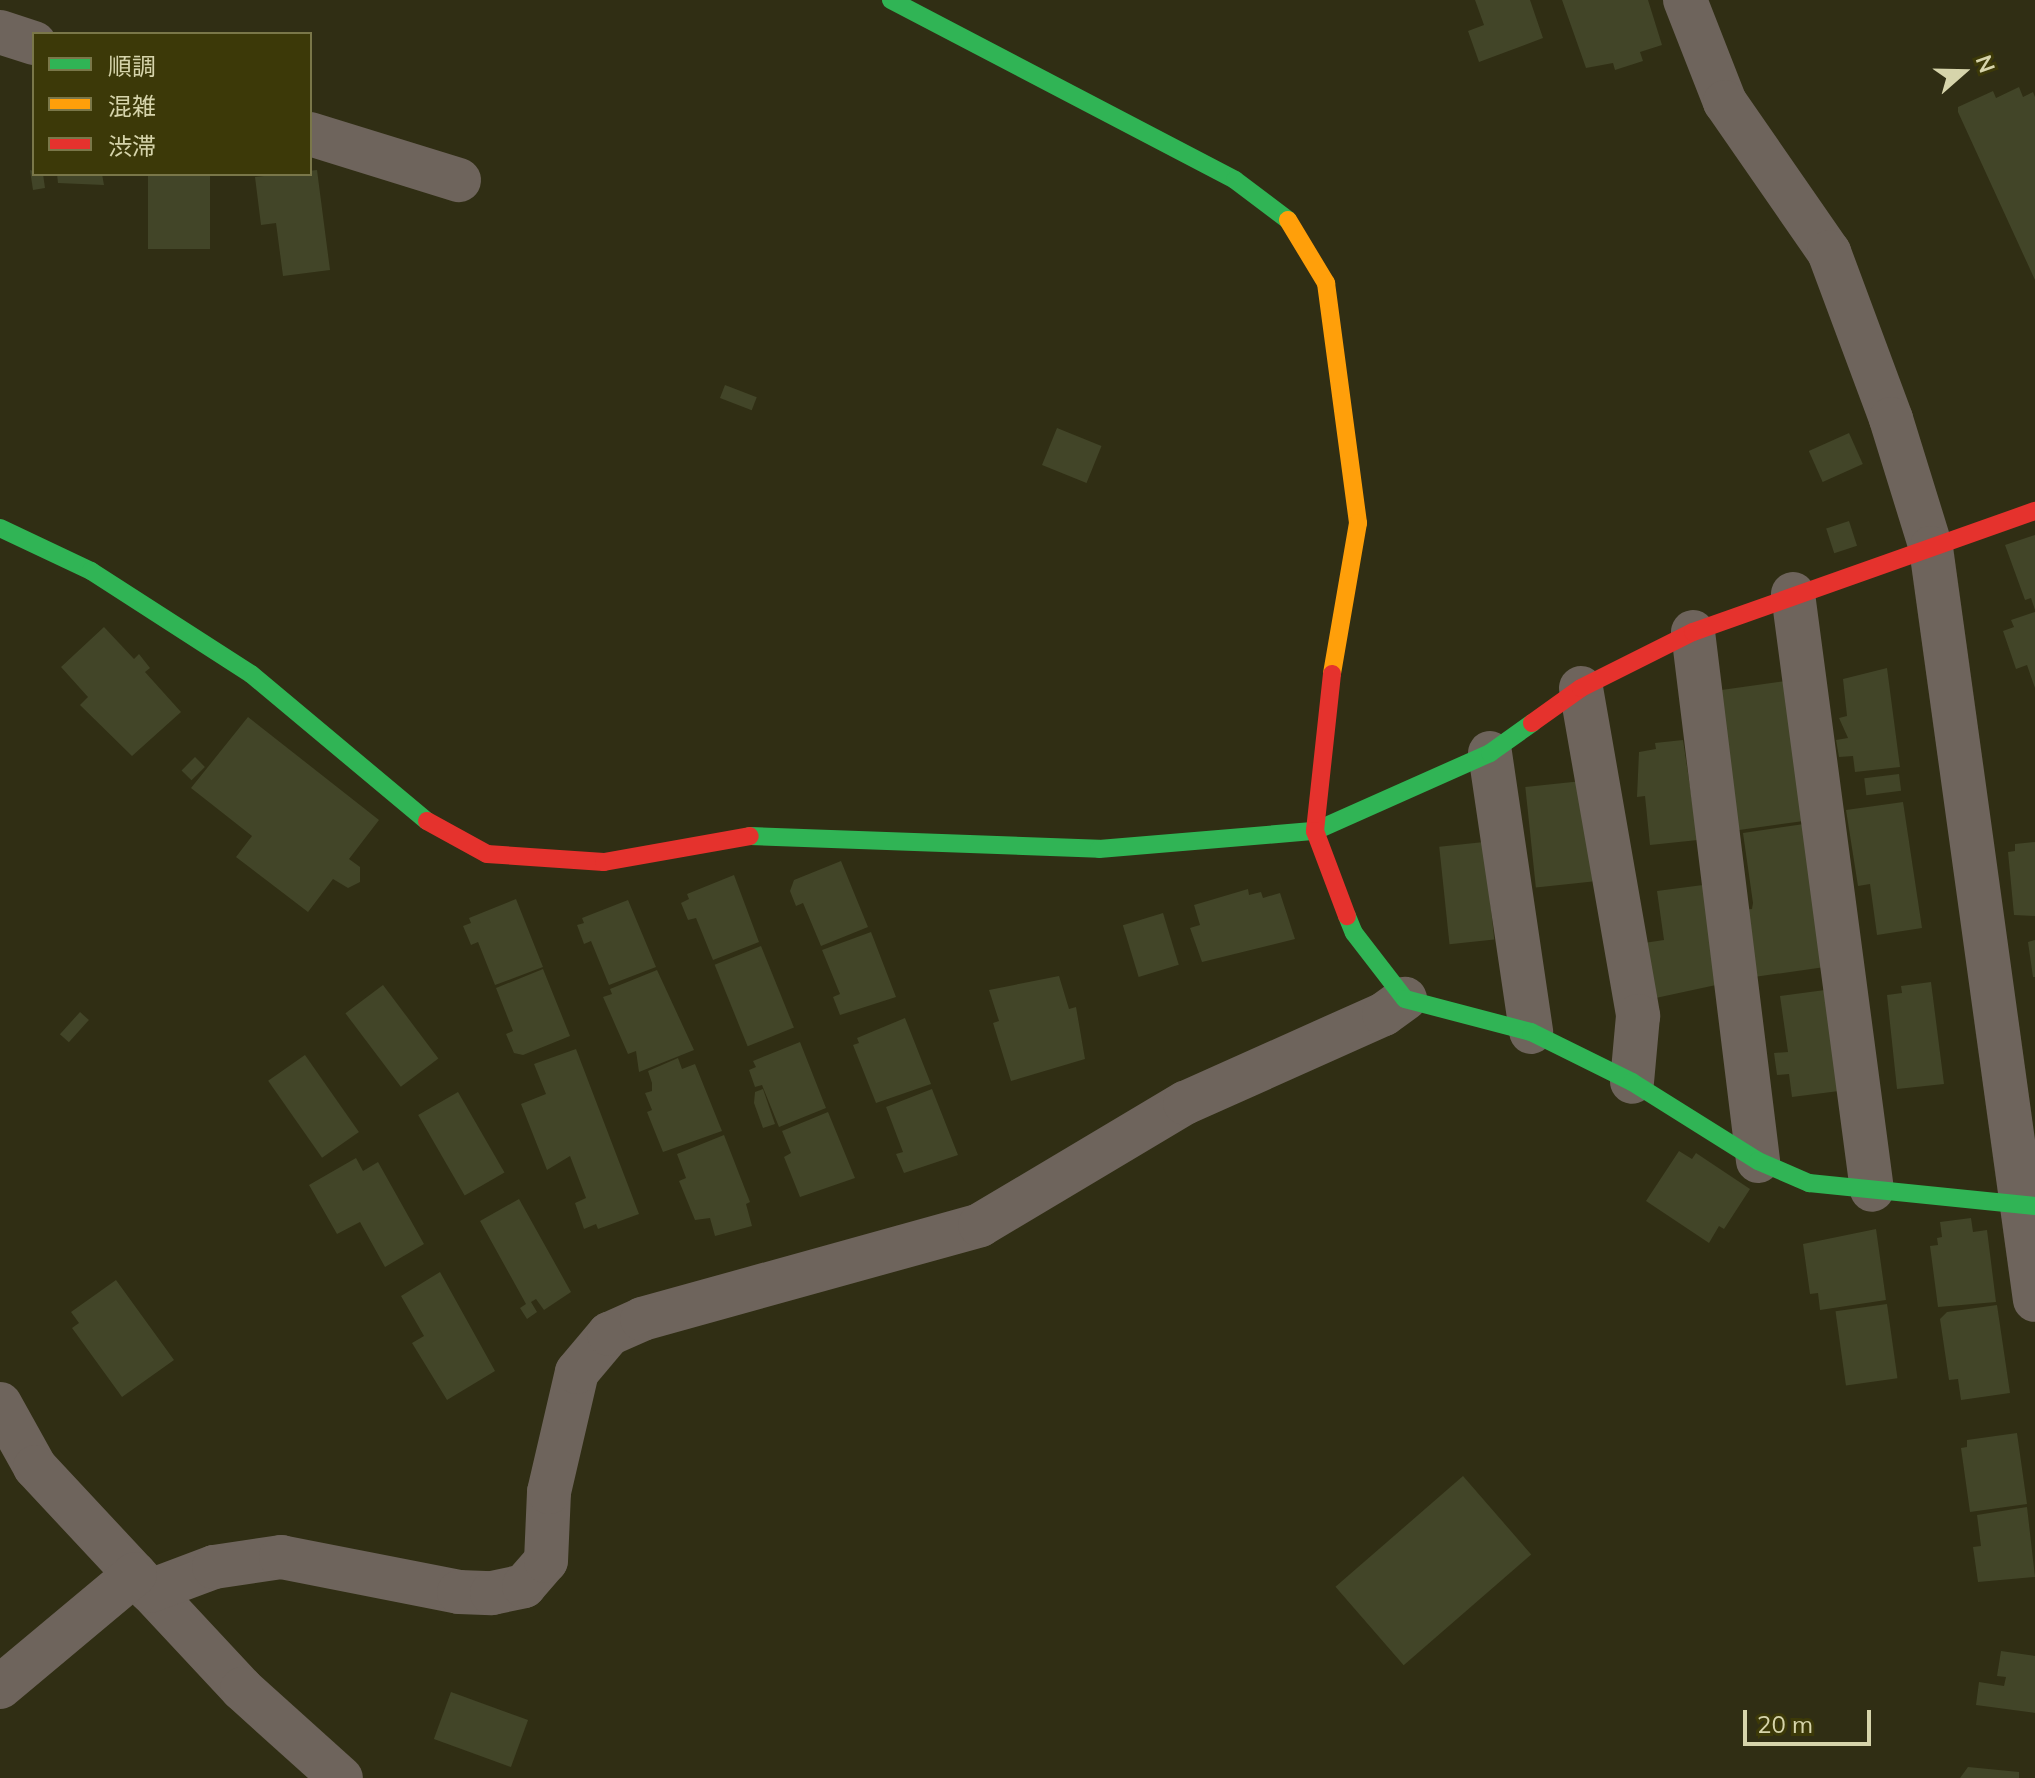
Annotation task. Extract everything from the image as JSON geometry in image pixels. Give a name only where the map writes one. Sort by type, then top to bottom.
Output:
[{"type":"street","points":[[891,0],[1235,180],[1290,221],[1326,283],[1358,523],[1324,724],[1315,831],[1354,933],[1405,999],[1531,1032],[1632,1082],[1758,1161],[1809,1183],[2028,1205]]},
{"type":"street","points":[[1685,0],[1725,102],[1829,252],[1891,419],[1931,548],[2028,1205],[2035,1300]]},
{"type":"street","points":[[0,32],[32,42]]},
{"type":"street","points":[[312,135],[459,180]]},
{"type":"street","points":[[0,528],[91,571],[251,674],[419,817],[487,854],[604,862],[742,836],[1099,849],[1315,831],[1490,753],[1581,688],[1693,632],[1793,594],[2035,511]]},
{"type":"street","points":[[1793,594],[1872,1190]]},
{"type":"street","points":[[1693,632],[1758,1161]]},
{"type":"street","points":[[1581,688],[1638,1016],[1632,1082]]},
{"type":"street","points":[[1490,753],[1531,1032]]},
{"type":"street","points":[[0,1687],[142,1582],[214,1567],[281,1557],[459,1592],[492,1593],[524,1586],[546,1561],[549,1492],[577,1372],[609,1334],[642,1319],[980,1225],[1185,1103],[1384,1014],[1405,999]]},
{"type":"street","points":[[0,1404],[35,1467],[242,1689],[341,1778]]},
{"type":"building","points":[[1475,0],[1530,0],[1543,38],[1479,62],[1468,31],[1484,25]]},
{"type":"building","points":[[1562,0],[1648,0],[1662,45],[1640,52],[1643,61],[1615,70],[1613,63],[1586,68]]},
{"type":"building","points":[[2019,87],[2023,97],[2033,92],[2035,97],[2035,280],[1958,112],[1958,107],[1993,91],[1996,98]]},
{"type":"building","points":[[30,170],[32,176],[43,176],[45,188],[33,190]]},
{"type":"building","points":[[317,170],[330,270],[283,276],[276,223],[261,225],[255,177],[312,176],[312,171]]},
{"type":"building","points":[[57,176],[102,176],[104,185],[58,183]]},
{"type":"building","points":[[148,176],[210,176],[210,249],[148,249]]},
{"type":"building","points":[[725,385],[757,397],[752,410],[720,398]]},
{"type":"building","points":[[1057,428],[1102,446],[1087,483],[1042,465]]},
{"type":"building","points":[[1849,433],[1863,464],[1823,482],[1809,451]]},
{"type":"building","points":[[1849,521],[1857,546],[1834,553],[1826,528]]},
{"type":"building","points":[[2035,535],[2035,610],[2031,598],[2025,600],[2005,545]]},
{"type":"building","points":[[2035,612],[2035,688],[2027,665],[2016,669],[2003,631],[2014,627],[2011,620]]},
{"type":"building","points":[[104,627],[134,659],[139,654],[150,668],[145,672],[181,712],[132,756],[80,705],[88,697],[61,667]]},
{"type":"building","points":[[1887,668],[1900,767],[1855,772],[1853,756],[1839,757],[1836,740],[1848,738],[1839,718],[1847,716],[1843,679]]},
{"type":"building","points":[[1786,681],[1806,821],[1730,831],[1711,692]]},
{"type":"building","points":[[248,717],[379,820],[349,859],[360,867],[360,882],[348,888],[333,879],[308,912],[236,857],[252,836],[191,788]]},
{"type":"building","points":[[1683,740],[1698,840],[1650,845],[1645,796],[1637,797],[1639,752],[1656,749],[1655,743]]},
{"type":"building","points":[[195,757],[205,767],[191,780],[182,770]]},
{"type":"building","points":[[1899,774],[1901,791],[1866,795],[1864,778]]},
{"type":"building","points":[[1582,781],[1593,881],[1536,887],[1525,787]]},
{"type":"building","points":[[1903,802],[1922,928],[1877,935],[1870,884],[1858,886],[1846,810]]},
{"type":"building","points":[[1804,824],[1825,967],[1747,978],[1739,910],[1752,909],[1753,903],[1743,833]]},
{"type":"building","points":[[1484,842],[1494,939],[1449,944],[1439,847]]},
{"type":"building","points":[[2035,842],[2035,916],[2014,915],[2008,852],[2015,851],[2015,844]]},
{"type":"building","points":[[841,861],[868,927],[821,946],[803,903],[796,906],[790,891],[794,880]]},
{"type":"building","points":[[734,875],[759,942],[713,960],[696,918],[688,920],[681,903],[689,899],[687,894]]},
{"type":"building","points":[[1703,885],[1716,985],[1651,999],[1644,943],[1664,940],[1657,891]]},
{"type":"building","points":[[1248,889],[1249,895],[1261,892],[1263,898],[1280,893],[1295,939],[1202,962],[1190,928],[1200,925],[1194,905]]},
{"type":"building","points":[[516,899],[543,967],[495,985],[478,942],[471,945],[463,926],[471,923],[469,918]]},
{"type":"building","points":[[628,900],[656,967],[609,985],[591,941],[584,944],[577,925],[584,923],[582,918]]},
{"type":"building","points":[[1163,913],[1179,965],[1139,977],[1123,925]]},
{"type":"building","points":[[871,932],[896,997],[840,1015],[833,997],[840,994],[822,950]]},
{"type":"building","points":[[2035,940],[2035,977],[2033,977],[2028,942]]},
{"type":"building","points":[[761,946],[794,1028],[748,1046],[715,965]]},
{"type":"building","points":[[543,969],[570,1036],[523,1055],[514,1053],[506,1034],[513,1031],[496,988]]},
{"type":"building","points":[[657,970],[694,1050],[639,1072],[636,1051],[628,1054],[603,997],[612,994],[610,989]]},
{"type":"building","points":[[1059,976],[1069,1009],[1076,1007],[1085,1059],[1011,1081],[993,1023],[999,1021],[989,990]]},
{"type":"building","points":[[1931,982],[1944,1084],[1897,1089],[1887,995],[1902,993],[1901,986]]},
{"type":"building","points":[[383,985],[438,1058],[401,1087],[345,1013]]},
{"type":"building","points":[[1825,990],[1839,1091],[1792,1097],[1789,1074],[1777,1075],[1774,1053],[1788,1052],[1780,996]]},
{"type":"building","points":[[80,1012],[89,1020],[69,1042],[60,1034]]},
{"type":"building","points":[[905,1018],[931,1084],[876,1103],[853,1045],[859,1043],[857,1038]]},
{"type":"building","points":[[800,1042],[826,1108],[779,1127],[762,1085],[755,1087],[749,1070],[756,1067],[753,1061]]},
{"type":"building","points":[[576,1049],[639,1214],[598,1229],[596,1224],[584,1229],[575,1203],[586,1198],[570,1156],[547,1170],[521,1104],[546,1094],[534,1064]]},
{"type":"building","points":[[305,1055],[359,1132],[322,1158],[268,1081]]},
{"type":"building","points":[[678,1058],[682,1069],[695,1064],[722,1131],[663,1152],[647,1112],[652,1110],[645,1093],[652,1091],[648,1071]]},
{"type":"building","points":[[763,1089],[775,1124],[763,1128],[754,1103],[755,1092]]},
{"type":"building","points":[[932,1089],[958,1155],[904,1173],[896,1154],[903,1152],[886,1107]]},
{"type":"building","points":[[458,1092],[504,1173],[465,1196],[418,1115]]},
{"type":"building","points":[[828,1112],[855,1178],[800,1197],[784,1157],[791,1153],[782,1131]]},
{"type":"building","points":[[724,1135],[750,1202],[746,1204],[752,1226],[715,1236],[710,1218],[695,1220],[679,1181],[686,1178],[677,1154]]},
{"type":"building","points":[[1679,1151],[1692,1159],[1696,1153],[1750,1189],[1724,1229],[1719,1226],[1709,1243],[1646,1201]]},
{"type":"building","points":[[356,1158],[363,1171],[378,1162],[424,1244],[385,1267],[360,1222],[337,1234],[309,1185]]},
{"type":"building","points":[[519,1199],[571,1292],[544,1310],[536,1299],[531,1302],[537,1312],[527,1319],[520,1308],[526,1304],[480,1221]]},
{"type":"building","points":[[1971,1218],[1973,1232],[1987,1230],[1996,1302],[1938,1307],[1930,1246],[1938,1245],[1937,1238],[1942,1237],[1940,1222]]},
{"type":"building","points":[[1876,1229],[1886,1300],[1820,1310],[1818,1293],[1810,1294],[1803,1244]]},
{"type":"building","points":[[440,1272],[495,1371],[447,1400],[412,1343],[424,1336],[401,1296]]},
{"type":"building","points":[[116,1280],[174,1360],[122,1397],[72,1328],[79,1323],[71,1312]]},
{"type":"building","points":[[1887,1304],[1897,1378],[1846,1386],[1836,1311]]},
{"type":"building","points":[[1997,1305],[2010,1393],[1961,1400],[1958,1379],[1949,1380],[1940,1319],[1947,1312]]},
{"type":"building","points":[[2017,1433],[2027,1504],[1970,1512],[1961,1448],[1967,1447],[1967,1440]]},
{"type":"building","points":[[1463,1476],[1531,1554],[1404,1665],[1335,1587]]},
{"type":"building","points":[[2027,1507],[2035,1577],[1978,1582],[1973,1547],[1981,1546],[1977,1515]]},
{"type":"building","points":[[2001,1651],[2035,1656],[2035,1713],[1976,1705],[1979,1682],[2004,1686],[2006,1677],[1997,1676]]},
{"type":"building","points":[[451,1692],[528,1720],[511,1767],[434,1739]]},
{"type":"building","points":[[1968,1767],[2019,1772],[2019,1778],[1960,1778]]},
{"type":"traffic: fast","points":[[891,0],[1235,180],[1288,220]]},
{"type":"traffic: fast","points":[[0,528],[91,571],[251,674],[427,821]]},
{"type":"traffic: fast","points":[[750,836],[1099,849],[1315,831],[1490,753],[1532,723]]},
{"type":"traffic: fast","points":[[1347,916],[1354,933],[1405,999],[1531,1032],[1632,1082],[1758,1161],[1809,1183],[2035,1206]]},
{"type":"traffic: slow","points":[[1288,220],[1326,283],[1358,523],[1332,674]]},
{"type":"traffic: jam","points":[[1532,723],[1581,688],[1693,632],[2035,511]]},
{"type":"traffic: jam","points":[[1332,674],[1315,831],[1347,916]]},
{"type":"traffic: jam","points":[[427,821],[487,854],[604,862],[750,836]]}]
